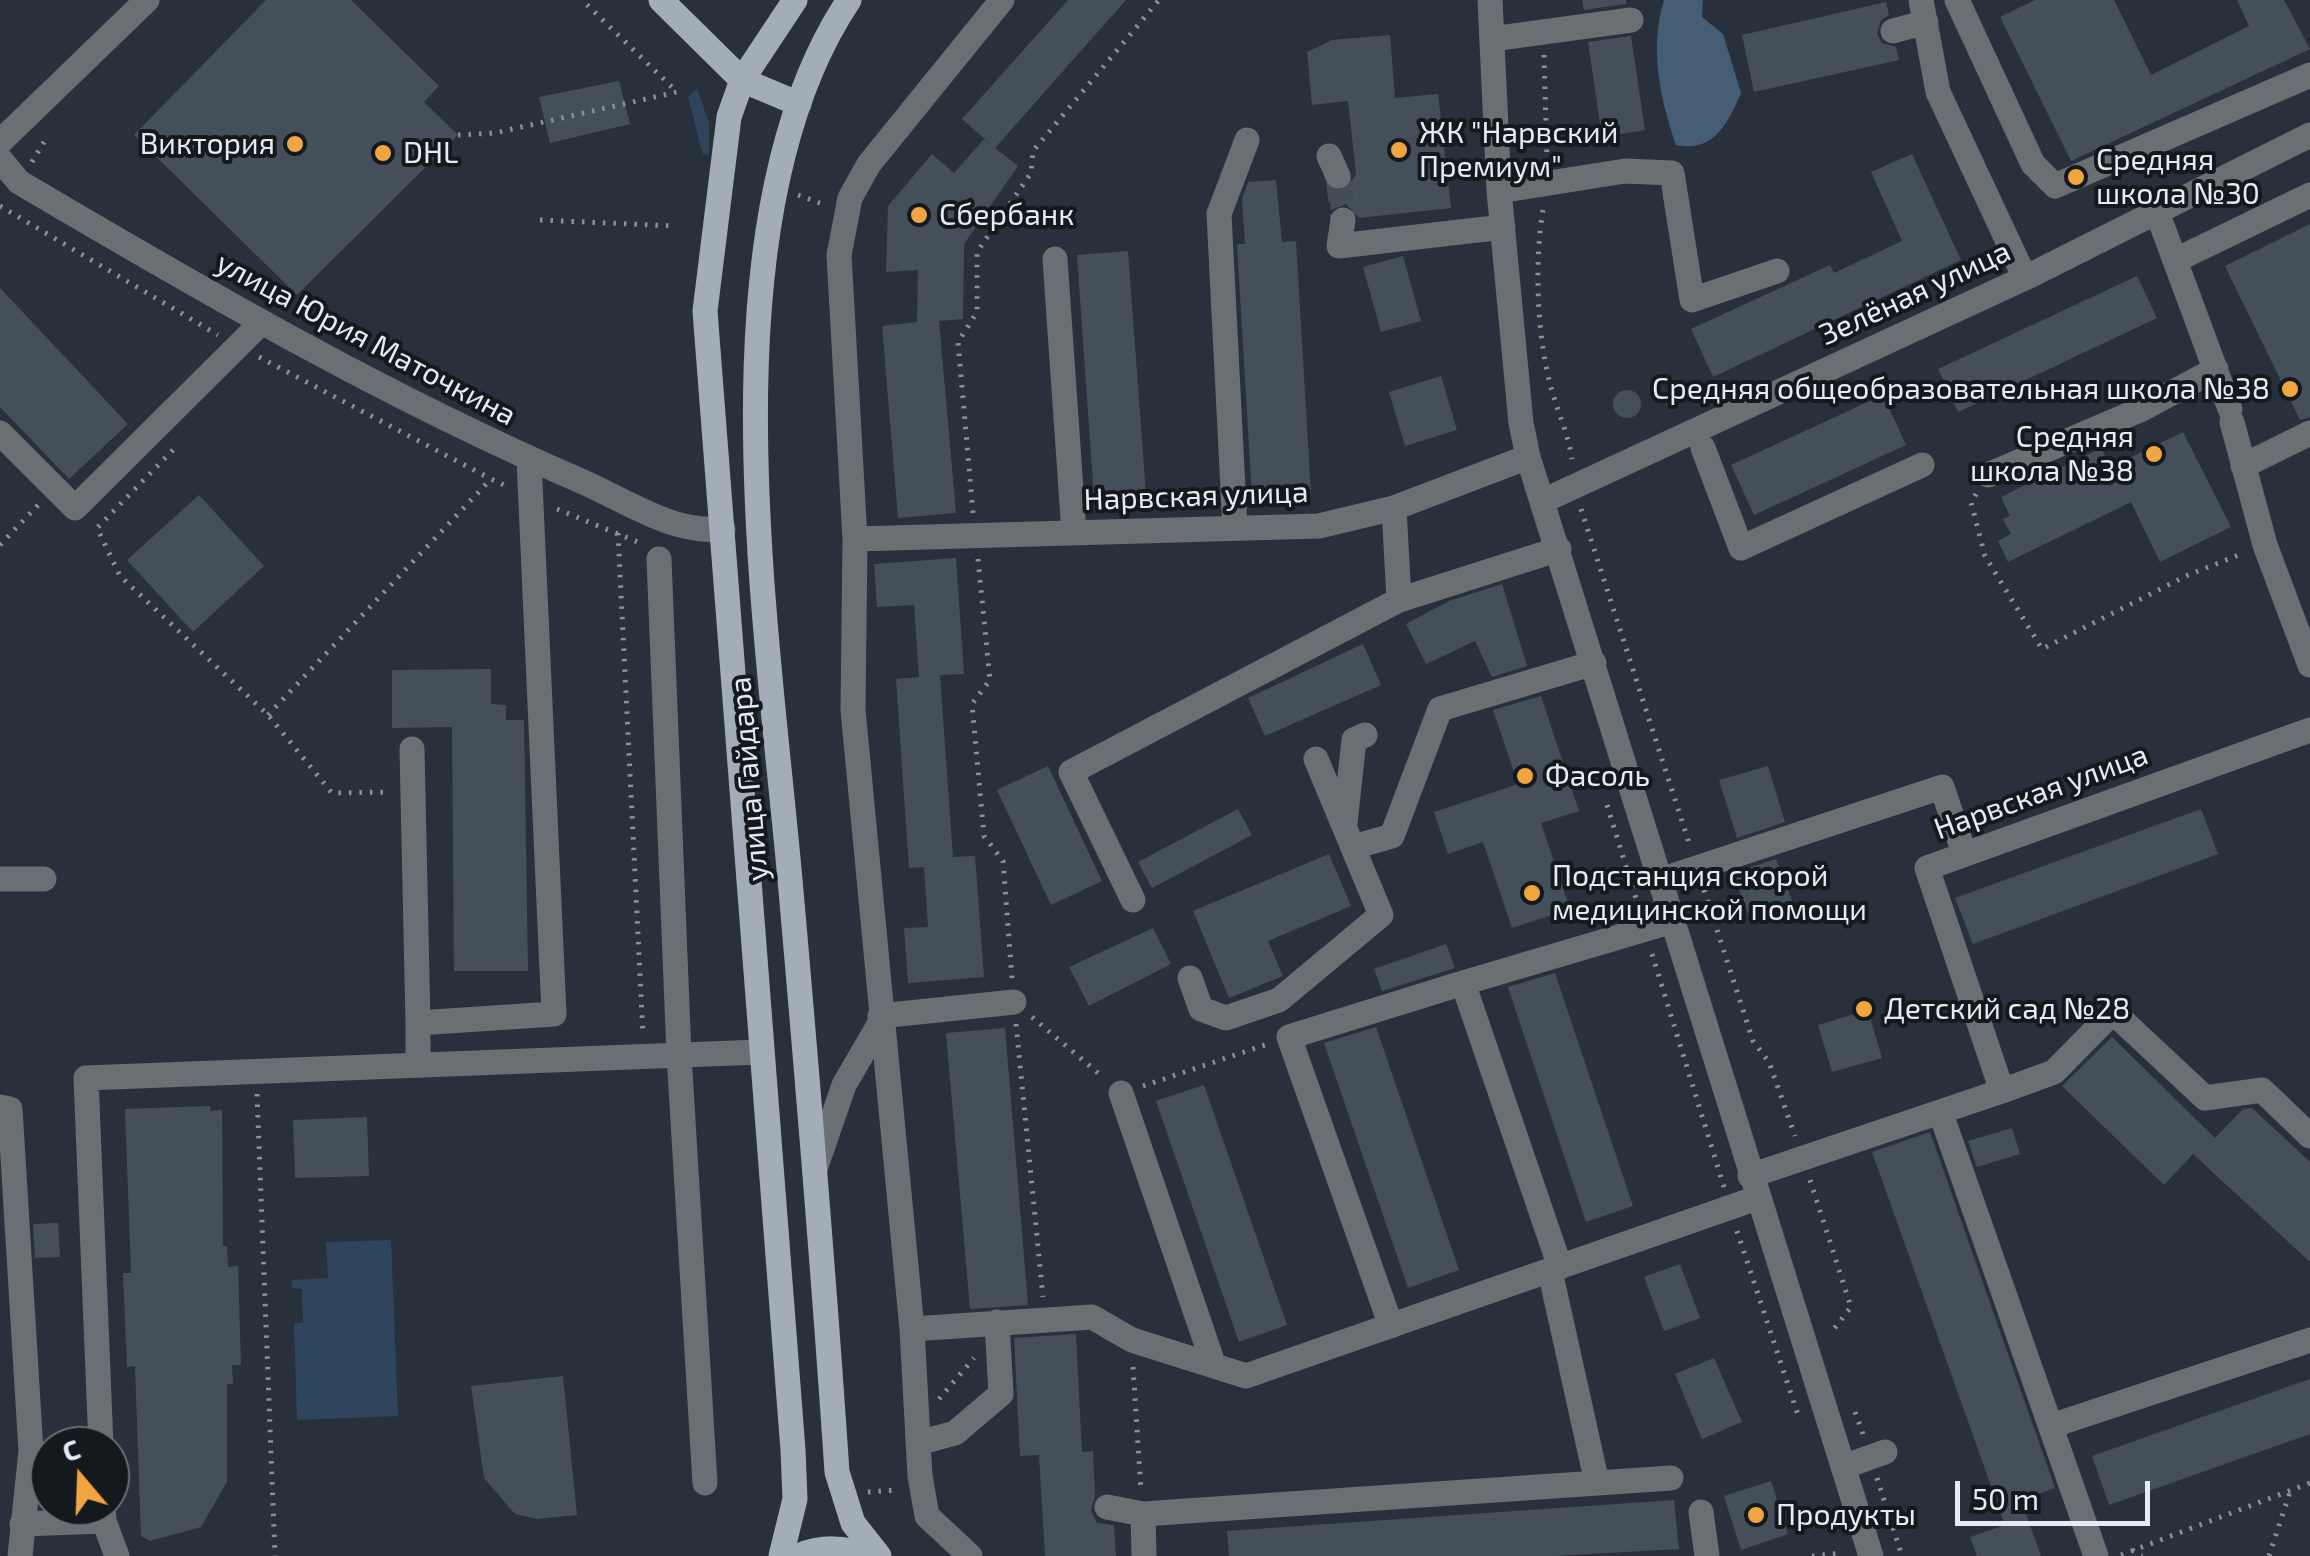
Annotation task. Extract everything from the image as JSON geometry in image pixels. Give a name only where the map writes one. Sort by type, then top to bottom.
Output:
[{"type":"main road","points":[[661,0],[742,80],[800,104]]},
{"type":"main road","name":"улица Гайдара","points":[[781,1556],[795,1499],[793,1450],[706,312],[719,178],[730,117],[742,80],[796,0]]},
{"type":"main road","name":"улица Гайдара","points":[[848,0],[800,104],[766,235],[757,300],[756,372],[762,539],[837,1472],[853,1524],[880,1556]]},
{"type":"main road","points":[[798,1556],[816,1549],[848,1549],[869,1556]]},
{"type":"street","points":[[0,142],[148,0]]},
{"type":"street","points":[[970,1556],[927,1516],[918,1443],[912,1328],[852,710],[855,539],[839,255],[850,198],[869,164],[1002,0]]},
{"type":"street","points":[[1490,0],[1499,191],[1520,423],[1528,456],[1871,1556]]},
{"type":"street","points":[[1957,0],[2032,164],[2055,186],[2310,75]]},
{"type":"street","points":[[1916,12],[1938,92],[2025,278]]},
{"type":"street","points":[[1492,40],[1631,20]]},
{"type":"street","name":"Зелёная улица","points":[[1543,501],[2025,278],[2310,135]]},
{"type":"street","points":[[1235,528],[1219,214],[1247,140]]},
{"type":"street","name":"улица Юрия Маточкина","points":[[0,159],[19,182],[260,324],[528,460],[684,528],[722,529]]},
{"type":"street","points":[[1499,191],[1625,172],[1672,172],[1692,300],[1776,272]]},
{"type":"street","points":[[2176,260],[2310,195]]},
{"type":"street","points":[[2157,212],[2216,368],[2266,545],[2310,665]]},
{"type":"street","points":[[1342,220],[1339,246],[1503,227]]},
{"type":"street","points":[[1055,259],[1074,533]]},
{"type":"street","points":[[0,433],[75,508],[260,324]]},
{"type":"street","points":[[1988,475],[2142,409],[2216,368]]},
{"type":"street","points":[[2243,466],[2310,433]]},
{"type":"street","points":[[1703,448],[1741,548],[1922,464]]},
{"type":"street","name":"Нарвская улица","points":[[855,539],[1318,526],[1394,508],[1528,456]]},
{"type":"street","points":[[418,1022],[554,1014],[528,460]]},
{"type":"street","points":[[1394,508],[1399,600]]},
{"type":"street","points":[[1134,900],[1072,772],[1399,600],[1560,549]]},
{"type":"street","points":[[655,553],[705,1483]]},
{"type":"street","points":[[1349,838],[1392,836],[1440,709],[1594,662]]},
{"type":"street","name":"Нарвская улица","points":[[2002,1091],[1927,868],[2310,730]]},
{"type":"street","points":[[1349,838],[1354,740],[1365,735]]},
{"type":"street","points":[[412,749],[418,1065]]},
{"type":"street","points":[[1190,978],[1201,1009],[1226,1018],[1279,1000],[1381,915],[1316,759]]},
{"type":"street","points":[[1660,880],[1942,787],[1964,853]]},
{"type":"street","points":[[0,879],[44,878]]},
{"type":"street","points":[[1391,1326],[1289,1037],[1516,964],[1673,921]]},
{"type":"street","points":[[1463,984],[1555,1269],[1596,1482]]},
{"type":"street","points":[[880,1019],[1014,1002]]},
{"type":"street","points":[[912,1328],[998,1328],[1045,1318],[1092,1318],[1132,1340],[1246,1376],[1730,1207],[1753,1187],[1804,1159],[2054,1072],[2113,1012],[2204,1098],[2262,1090],[2310,1136]]},
{"type":"street","points":[[812,1179],[840,1096],[880,1019]]},
{"type":"street","points":[[99,1426],[86,1078],[760,1052]]},
{"type":"street","points":[[1122,1093],[1214,1366]]},
{"type":"street","points":[[0,1107],[10,1109],[30,1432],[15,1516],[20,1556]]},
{"type":"street","points":[[1941,1114],[2096,1556]]},
{"type":"street","points":[[918,1443],[955,1433],[1001,1394],[998,1328]]},
{"type":"street","points":[[2051,1426],[2310,1340]]},
{"type":"street","points":[[1843,1467],[1877,1455]]},
{"type":"street","points":[[1107,1506],[1143,1514],[1671,1478]]},
{"type":"street","points":[[1701,1512],[1707,1556]]},
{"type":"street","points":[[1143,1514],[1144,1556]]},
{"type":"street","points":[[107,1526],[117,1556]]},
{"type":"path","points":[[458,135],[495,133],[677,92],[582,0]]},
{"type":"path","points":[[1045,1318],[1004,861],[984,836],[972,704],[990,680],[958,342],[977,312],[978,252],[1031,173],[1033,150],[1160,0]]},
{"type":"path","points":[[1543,32],[1547,184],[1537,244],[1552,391],[1566,423],[1574,467]]},
{"type":"path","points":[[790,192],[846,214]]},
{"type":"path","points":[[540,220],[675,226]]},
{"type":"path","points":[[248,373],[262,358]]},
{"type":"path","points":[[180,443],[97,528],[120,576],[268,715],[332,792],[414,792]]},
{"type":"path","points":[[1988,475],[1971,502],[1985,556],[2042,649],[2188,575],[2266,545]]},
{"type":"path","points":[[268,715],[491,478],[655,553]]},
{"type":"path","points":[[0,545],[56,488]]},
{"type":"path","points":[[1580,505],[1752,1041],[1769,1062],[1851,1306],[1830,1332],[1835,1350]]},
{"type":"path","points":[[618,534],[645,1056]]},
{"type":"path","points":[[1646,931],[1803,1432]]},
{"type":"path","points":[[1014,1002],[1122,1093],[1289,1037]]},
{"type":"path","points":[[256,1072],[275,1556]]},
{"type":"path","points":[[918,1416],[998,1328]]},
{"type":"path","points":[[1132,1340],[1143,1514]]},
{"type":"path","points":[[1853,1404],[1877,1455],[1902,1556]]},
{"type":"path","points":[[2118,1556],[2310,1483]]},
{"type":"path","points":[[868,1492],[899,1489]]},
{"type":"path","points":[[2270,1556],[2290,1491]]},
{"type":"path","points":[[1812,1556],[1843,1555],[1837,1536]]},
{"type":"path","points":[[2132,1550],[2142,1556]]},
{"type":"shaded area","points":[[1664,0],[1703,0],[1702,17],[1723,34],[1741,93],[1725,125],[1700,144],[1676,145],[1665,109],[1657,55]]},
{"type":"shaded area","points":[[697,89],[709,123],[709,154],[703,155],[688,97]]},
{"type":"shaded area","points":[[391,1240],[398,1416],[297,1420],[294,1324],[303,1322],[302,1289],[292,1288],[292,1280],[328,1278],[326,1242]]},
{"type":"building","name":"Виктория","points":[[266,0],[351,0],[439,86],[424,102],[458,135],[297,295],[134,135]]},
{"type":"building","points":[[1068,0],[1126,0],[995,148],[1018,166],[964,244],[963,319],[939,321],[956,513],[898,518],[882,326],[917,322],[918,270],[886,272],[888,206],[932,154],[954,173],[984,139],[994,147],[962,119]]},
{"type":"building","points":[[1582,0],[1626,0],[1626,4],[1584,10]]},
{"type":"building","points":[[2035,0],[2114,0],[2151,75],[2249,26],[2237,0],[2284,0],[2310,49],[2071,161],[2000,17]]},
{"type":"building","points":[[1886,2],[1889,15],[1881,20],[1877,34],[1882,43],[1896,47],[1899,60],[1754,92],[1742,35]]},
{"type":"building","name":"ЖК \"Нарвский Премиум\"","points":[[1390,35],[1395,98],[1438,94],[1451,208],[1359,218],[1346,204],[1331,210],[1329,189],[1346,190],[1356,174],[1348,101],[1312,105],[1307,52],[1332,40]]},
{"type":"building","points":[[1631,36],[1645,130],[1602,137],[1588,42]]},
{"type":"building","points":[[619,81],[630,124],[550,143],[539,97]]},
{"type":"building","points":[[1912,154],[1961,260],[1713,377],[1691,329],[1830,265],[1834,273],[1902,241],[1871,172]]},
{"type":"building","points":[[1276,180],[1282,242],[1296,241],[1311,494],[1252,497],[1237,244],[1245,244],[1242,199],[1248,182]]},
{"type":"building","points":[[2310,224],[2310,417],[2300,420],[2225,266]]},
{"type":"building","points":[[1128,251],[1147,508],[1095,512],[1077,255]]},
{"type":"building","points":[[1403,256],[1421,321],[1381,332],[1363,267]]},
{"type":"building","points":[[2137,276],[2157,318],[1958,412],[1938,369]]},
{"type":"building","points":[[0,288],[128,424],[69,479],[0,407]]},
{"type":"building","points":[[1441,376],[1457,430],[1405,446],[1389,392]]},
{"type":"building","points":[[1627,390],[1637,394],[1641,404],[1637,414],[1627,418],[1617,414],[1613,404],[1617,394]]},
{"type":"building","points":[[1883,395],[1906,445],[1754,515],[1731,465]]},
{"type":"building","points":[[2183,432],[2231,527],[2160,562],[2131,502],[2008,562],[1998,541],[2011,534],[2003,519],[2010,516],[2001,497],[2101,448],[2111,467]]},
{"type":"building","points":[[199,495],[264,566],[193,632],[127,560]]},
{"type":"building","points":[[956,558],[964,674],[940,675],[953,857],[975,856],[984,977],[908,983],[904,928],[928,927],[924,867],[909,868],[896,679],[919,677],[914,605],[877,607],[874,564]]},
{"type":"building","points":[[1502,584],[1527,666],[1492,677],[1475,641],[1426,664],[1406,624],[1449,601]]},
{"type":"building","points":[[1363,644],[1381,685],[1265,736],[1248,698]]},
{"type":"building","points":[[491,669],[491,704],[506,705],[506,720],[524,720],[528,971],[454,971],[452,727],[392,728],[392,670]]},
{"type":"building","points":[[1541,696],[1579,811],[1541,823],[1570,909],[1512,928],[1483,842],[1448,854],[1434,812],[1518,784],[1493,710]]},
{"type":"building","points":[[1048,766],[1102,881],[1051,905],[997,790]]},
{"type":"building","points":[[1768,766],[1785,822],[1737,838],[1719,780]]},
{"type":"building","points":[[1238,809],[1252,835],[1152,888],[1138,862]]},
{"type":"building","points":[[2201,809],[2218,854],[1973,944],[1955,898]]},
{"type":"building","points":[[1329,854],[1351,906],[1268,941],[1283,976],[1229,998],[1193,911]]},
{"type":"building","points":[[1776,859],[1794,906],[1752,923],[1732,873]]},
{"type":"building","points":[[1153,928],[1171,964],[1089,1006],[1069,967]]},
{"type":"building","points":[[1446,944],[1455,968],[1382,991],[1374,969]]},
{"type":"building","points":[[1555,973],[1633,1206],[1586,1222],[1508,987]]},
{"type":"building","points":[[1868,1010],[1882,1058],[1832,1072],[1818,1025]]},
{"type":"building","points":[[1376,1027],[1459,1270],[1408,1288],[1324,1043]]},
{"type":"building","points":[[1005,1028],[1028,1305],[970,1309],[946,1033]]},
{"type":"building","points":[[2112,1037],[2215,1138],[2243,1109],[2252,1108],[2310,1162],[2310,1262],[2193,1154],[2164,1185],[2062,1086]]},
{"type":"building","points":[[1204,1085],[1287,1325],[1239,1342],[1156,1101]]},
{"type":"building","points":[[210,1106],[210,1111],[222,1110],[223,1246],[227,1246],[228,1267],[238,1266],[241,1365],[232,1365],[233,1384],[227,1384],[227,1482],[201,1527],[150,1541],[141,1536],[135,1366],[127,1367],[123,1273],[131,1273],[125,1109]]},
{"type":"building","points":[[367,1117],[369,1176],[295,1178],[293,1120]]},
{"type":"building","points":[[2012,1128],[2020,1154],[1977,1167],[1968,1141]]},
{"type":"building","points":[[1930,1132],[2055,1488],[2021,1500],[2041,1556],[1977,1556],[1970,1537],[2005,1525],[1872,1152]]},
{"type":"building","points":[[58,1223],[60,1257],[35,1258],[33,1224]]},
{"type":"building","points":[[1680,1264],[1700,1318],[1664,1331],[1644,1277]]},
{"type":"building","points":[[1076,1334],[1082,1452],[1093,1451],[1095,1496],[1091,1511],[1097,1523],[1114,1525],[1116,1556],[1045,1556],[1039,1455],[1020,1456],[1014,1338]]},
{"type":"building","points":[[1714,1358],[1742,1422],[1702,1439],[1675,1374]]},
{"type":"building","points":[[563,1376],[577,1515],[537,1519],[515,1514],[484,1478],[471,1386]]},
{"type":"building","points":[[2310,1379],[2310,1434],[2109,1505],[2092,1456]]},
{"type":"building","name":"Продукты","points":[[1771,1481],[1788,1534],[1741,1550],[1724,1496]]},
{"type":"building","points":[[1674,1500],[1679,1549],[1553,1556],[1229,1556],[1227,1531]]},
{"type":"tunnel","points":[[1338,176],[1343,220]]},
{"type":"place","name":"Виктория","points":[[295,144]]},
{"type":"place","name":"ЖК \"Нарвский Премиум\"","points":[[1399,150]]},
{"type":"place","name":"DHL","points":[[383,153]]},
{"type":"place","name":"Средняя школа №30","points":[[2076,177]]},
{"type":"place","name":"Сбербанк","points":[[919,215]]},
{"type":"place","name":"Средняя общеобразовательная школа №38","points":[[2290,389]]},
{"type":"place","name":"Средняя школа №38","points":[[2154,454]]},
{"type":"place","name":"Фасоль","points":[[1525,776]]},
{"type":"place","name":"Подстанция скорой медицинской помощи","points":[[1532,893]]},
{"type":"place","name":"Детский сад №28","points":[[1864,1009]]},
{"type":"place","name":"Продукты","points":[[1756,1515]]}]
